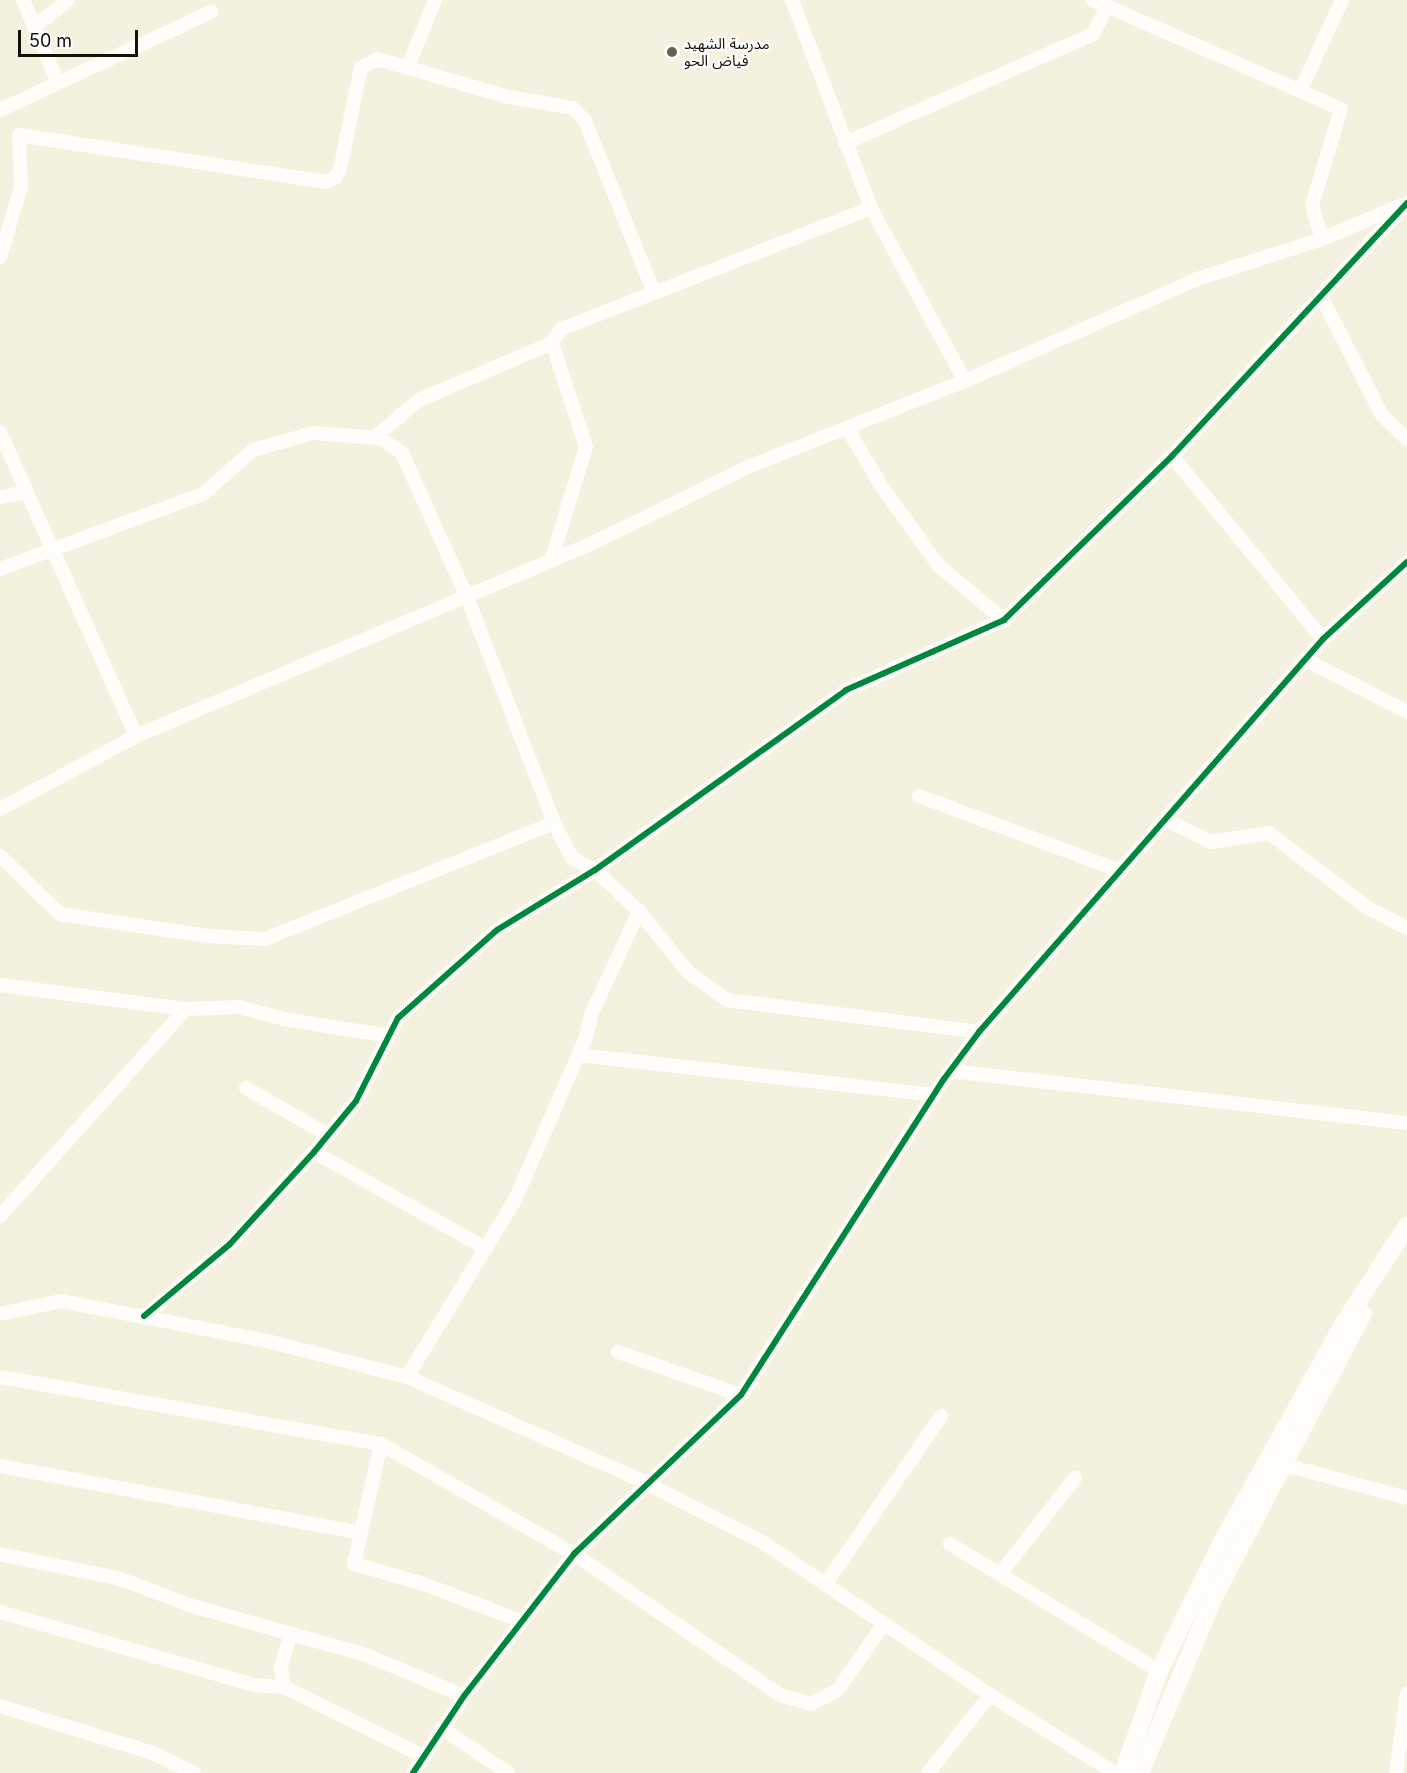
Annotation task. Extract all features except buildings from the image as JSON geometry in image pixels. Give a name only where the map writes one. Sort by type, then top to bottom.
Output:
[{"type":"main road","points":[[1140,1773],[1211,1604],[1285,1465],[1378,1275],[1407,1226]]},
{"type":"main road","points":[[1124,1773],[1159,1671],[1244,1500],[1344,1323],[1378,1275]]},
{"type":"street","points":[[23,0],[58,84]]},
{"type":"street","points":[[34,27],[68,0]]},
{"type":"street","points":[[408,68],[435,0]]},
{"type":"street","points":[[792,0],[871,208],[965,381]]},
{"type":"street","points":[[1093,0],[1341,109],[1312,205],[1322,239]]},
{"type":"street","points":[[1300,91],[1342,0]]},
{"type":"street","points":[[845,143],[1093,34],[1107,6]]},
{"type":"street","points":[[0,110],[211,12]]},
{"type":"street","points":[[0,257],[21,187],[19,135],[326,182],[335,178],[340,170],[361,68],[377,59],[509,96],[573,108],[585,121],[654,293]]},
{"type":"street","points":[[0,809],[136,736],[551,561],[750,466],[965,381],[1197,279],[1322,239],[1407,203]]},
{"type":"street","points":[[144,1316],[230,1244],[314,1152],[356,1101],[398,1018],[497,930],[595,870],[846,690],[1004,620],[1172,456],[1407,203]]},
{"type":"street","points":[[375,437],[419,400],[552,343],[561,329],[871,208]]},
{"type":"street","points":[[1322,296],[1382,415],[1407,439]]},
{"type":"street","points":[[551,561],[586,447],[552,343]]},
{"type":"street","points":[[847,428],[882,487],[939,566],[1004,620]]},
{"type":"street","points":[[0,432],[136,736]]},
{"type":"street","points":[[0,569],[54,552],[203,494],[253,450],[313,433],[375,437],[402,453],[467,597],[554,823],[572,858],[595,870],[639,910],[687,971],[727,999],[979,1032]]},
{"type":"street","points":[[1172,456],[1323,639]]},
{"type":"street","points":[[0,496],[27,492]]},
{"type":"street","points":[[413,1773],[464,1696],[574,1554],[741,1395],[934,1095],[979,1032],[1323,639],[1407,562]]},
{"type":"street","points":[[1306,660],[1407,712]]},
{"type":"street","points":[[919,796],[1121,871]]},
{"type":"street","points":[[1166,820],[1211,842],[1269,833],[1368,908],[1407,928]]},
{"type":"street","points":[[0,856],[60,914],[207,936],[265,939],[554,823]]},
{"type":"street","points":[[407,1377],[514,1202],[578,1054],[591,1015],[639,910]]},
{"type":"street","points":[[0,985],[186,1009],[239,1007],[284,1019],[389,1036]]},
{"type":"street","points":[[0,1216],[186,1009]]},
{"type":"street","points":[[578,1054],[934,1095]]},
{"type":"street","points":[[951,1071],[1407,1123]]},
{"type":"street","points":[[246,1088],[328,1135]]},
{"type":"street","points":[[314,1152],[487,1249]]},
{"type":"street","points":[[0,1314],[61,1301],[271,1342],[407,1377],[649,1485],[764,1543],[990,1695],[1115,1773]]},
{"type":"street","points":[[618,1352],[741,1395]]},
{"type":"street","points":[[0,1377],[381,1444],[574,1554],[780,1695],[811,1704],[837,1691],[884,1624]]},
{"type":"street","points":[[825,1585],[941,1416]]},
{"type":"street","points":[[381,1444],[354,1564],[424,1584],[521,1622]]},
{"type":"street","points":[[1285,1465],[1407,1498]]},
{"type":"street","points":[[0,1466],[360,1533]]},
{"type":"street","points":[[1000,1574],[1076,1478]]},
{"type":"street","points":[[950,1544],[1159,1671]]},
{"type":"street","points":[[0,1554],[121,1579],[189,1605],[366,1655],[464,1696]]},
{"type":"street","points":[[0,1612],[254,1686],[284,1687],[423,1756]]},
{"type":"street","points":[[284,1687],[281,1667],[291,1633]]},
{"type":"street","points":[[1396,1773],[1407,1694]]},
{"type":"street","points":[[928,1773],[990,1695]]},
{"type":"street","points":[[0,1706],[153,1753],[194,1773]]},
{"type":"street","points":[[442,1728],[508,1773]]},
{"type":"cycle path","points":[[144,1316],[230,1244],[314,1152],[356,1101],[398,1018],[497,930],[595,870],[846,690],[1004,620],[1172,456],[1407,203]]},
{"type":"cycle path","points":[[413,1773],[464,1696],[574,1554],[741,1395],[944,1079],[979,1032],[1323,639],[1407,562]]},
{"type":"place","name":"مدرسة الشهيد فياض الحو","points":[[672,52]]}]
